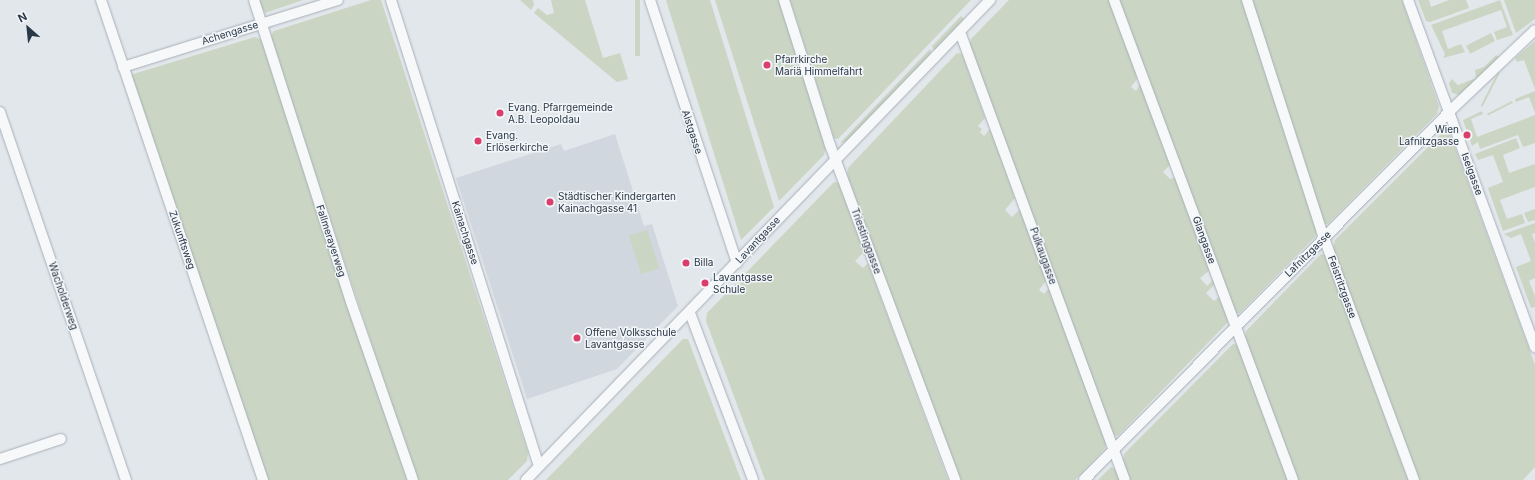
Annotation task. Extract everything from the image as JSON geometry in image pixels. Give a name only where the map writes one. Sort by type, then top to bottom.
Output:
[{"type":"street","name":"Zukunftsweg","points":[[101,0],[263,480]]},
{"type":"street","name":"Fallmerayerweg","points":[[254,0],[351,302],[413,480]]},
{"type":"street","name":"Achengasse","points":[[123,67],[338,0]]},
{"type":"street","name":"Kainachgasse","points":[[391,0],[539,466]]},
{"type":"street","name":"Aistgasse","points":[[650,0],[737,263]]},
{"type":"street","name":"Triestinggasse","points":[[784,0],[836,161],[955,480]]},
{"type":"street","name":"Lavantgasse","points":[[526,480],[690,313],[990,0]]},
{"type":"street","name":"Glangasse","points":[[1114,0],[1293,480]]},
{"type":"street","name":"Feistritzgasse","points":[[1247,0],[1324,238],[1414,480]]},
{"type":"street","name":"Iselgasse","points":[[1408,0],[1450,110],[1535,347]]},
{"type":"street","name":"Lafnitzgasse","points":[[1084,480],[1115,451],[1450,110],[1535,30]]},
{"type":"street","name":"Pulkaugasse","points":[[960,32],[1125,480]]},
{"type":"street","name":"Wacholderweg","points":[[0,112],[3,130],[126,480]]},
{"type":"street","points":[[690,313],[753,480]]},
{"type":"street","points":[[0,459],[61,439]]},
{"type":"shaded area","points":[[615,134],[644,226],[652,224],[678,306],[617,369],[527,399],[456,178],[561,144],[564,151]]},
{"type":"green space","points":[[258,0],[303,0],[265,13]]},
{"type":"green space","points":[[371,0],[381,0],[528,453],[527,461],[508,480],[417,480],[270,37],[274,31]]},
{"type":"green space","points":[[520,0],[533,0],[534,5],[531,10]]},
{"type":"green space","points":[[551,0],[585,0],[603,58],[620,53],[628,79],[617,82],[534,13],[538,8],[547,15],[554,13]]},
{"type":"green space","points":[[635,0],[640,0],[640,56],[635,56]]},
{"type":"green space","points":[[666,0],[710,0],[774,207],[741,240]]},
{"type":"green space","points":[[715,0],[780,0],[826,147],[824,155],[779,201]]},
{"type":"green space","points":[[790,0],[971,0],[838,139],[834,138]]},
{"type":"green space","points":[[1009,0],[1110,0],[1139,76],[1131,87],[1136,91],[1141,83],[1171,164],[1163,172],[1170,179],[1176,177],[1210,270],[1200,278],[1207,286],[1214,279],[1215,284],[1206,293],[1214,301],[1220,296],[1229,321],[1118,436],[1114,435],[969,47],[971,39]]},
{"type":"green space","points":[[1119,0],[1243,0],[1317,229],[1315,237],[1240,313],[1236,313]]},
{"type":"green space","points":[[1251,0],[1402,0],[1439,106],[1437,114],[1328,224],[1324,224]]},
{"type":"green space","points":[[1418,0],[1429,0],[1431,7],[1449,0],[1466,0],[1469,8],[1430,22],[1426,21]]},
{"type":"green space","points":[[1500,0],[1513,35],[1497,40],[1494,32],[1507,27],[1501,10],[1442,31],[1448,49],[1461,44],[1465,52],[1443,58],[1445,54],[1431,25]]},
{"type":"green space","points":[[1504,0],[1535,0],[1535,19],[1516,33]]},
{"type":"green space","points":[[961,16],[965,20],[935,52],[932,46]]},
{"type":"green space","points":[[1491,33],[1495,41],[1470,54],[1466,46]]},
{"type":"green space","points":[[255,37],[262,40],[407,480],[268,480],[130,75]]},
{"type":"green space","points":[[1535,41],[1535,89],[1524,60],[1517,62],[1515,58]]},
{"type":"green space","points":[[930,49],[932,56],[849,141],[840,143]]},
{"type":"green space","points":[[957,53],[962,54],[985,118],[978,126],[982,129],[980,132],[984,136],[990,129],[1015,198],[1005,210],[1012,217],[1020,209],[1046,281],[1039,290],[1044,294],[1049,288],[1106,443],[1105,449],[1075,480],[960,480],[847,175],[848,168]]},
{"type":"green space","points":[[1496,55],[1499,57],[1460,95],[1452,93],[1449,83],[1452,79],[1458,85],[1476,78],[1475,70],[1484,67]]},
{"type":"green space","points":[[1498,72],[1500,73],[1483,107],[1481,106]]},
{"type":"green space","points":[[1535,91],[1535,113],[1529,97],[1516,102],[1515,99]]},
{"type":"green space","points":[[1512,101],[1513,103],[1488,115],[1487,114]]},
{"type":"green space","points":[[1482,111],[1483,114],[1471,119],[1477,137],[1535,115],[1535,143],[1523,147],[1518,135],[1480,149],[1478,142],[1472,146],[1463,120]]},
{"type":"green space","points":[[1444,131],[1449,131],[1535,365],[1535,467],[1523,480],[1418,480],[1333,249],[1335,240]]},
{"type":"green space","points":[[1516,138],[1520,148],[1503,155],[1509,173],[1535,164],[1535,187],[1500,200],[1507,219],[1522,214],[1525,223],[1503,231],[1488,188],[1503,182],[1493,155],[1478,160],[1475,154]]},
{"type":"green space","points":[[834,182],[839,183],[864,252],[855,261],[863,268],[868,263],[948,480],[765,480],[706,321],[707,313]]},
{"type":"green space","points":[[1535,209],[1535,220],[1528,222],[1524,213]]},
{"type":"green space","points":[[1535,223],[1535,233],[1532,234],[1535,243],[1535,278],[1529,281],[1535,296],[1535,307],[1531,308],[1516,267],[1531,261],[1521,234],[1511,238],[1504,234]]},
{"type":"green space","points":[[647,230],[659,268],[641,274],[629,236]]},
{"type":"green space","points":[[1321,254],[1325,255],[1408,480],[1297,480],[1245,338],[1246,331]]},
{"type":"green space","points":[[683,339],[688,339],[741,480],[546,480]]},
{"type":"green space","points":[[1233,344],[1238,345],[1288,480],[1129,480],[1123,462],[1124,454]]},
{"type":"green space","points":[[1111,467],[1115,469],[1120,480],[1098,480]]},
{"type":"place","name":"Pfarrkirche Mariä Himmelfahrt","points":[[767,65]]},
{"type":"place","name":"Evang. Pfarrgemeinde A.B. Leopoldau","points":[[500,113]]},
{"type":"place","name":"Wien Lafnitzgasse","points":[[1467,135]]},
{"type":"place","name":"Evang. Erlöserkirche","points":[[478,141]]},
{"type":"place","name":"Städtischer Kindergarten Kainachgasse 41","points":[[550,202]]},
{"type":"place","name":"Billa","points":[[686,263]]},
{"type":"place","name":"Lavantgasse Schule","points":[[705,283]]},
{"type":"place","name":"Offene Volksschule Lavantgasse","points":[[577,338]]}]
